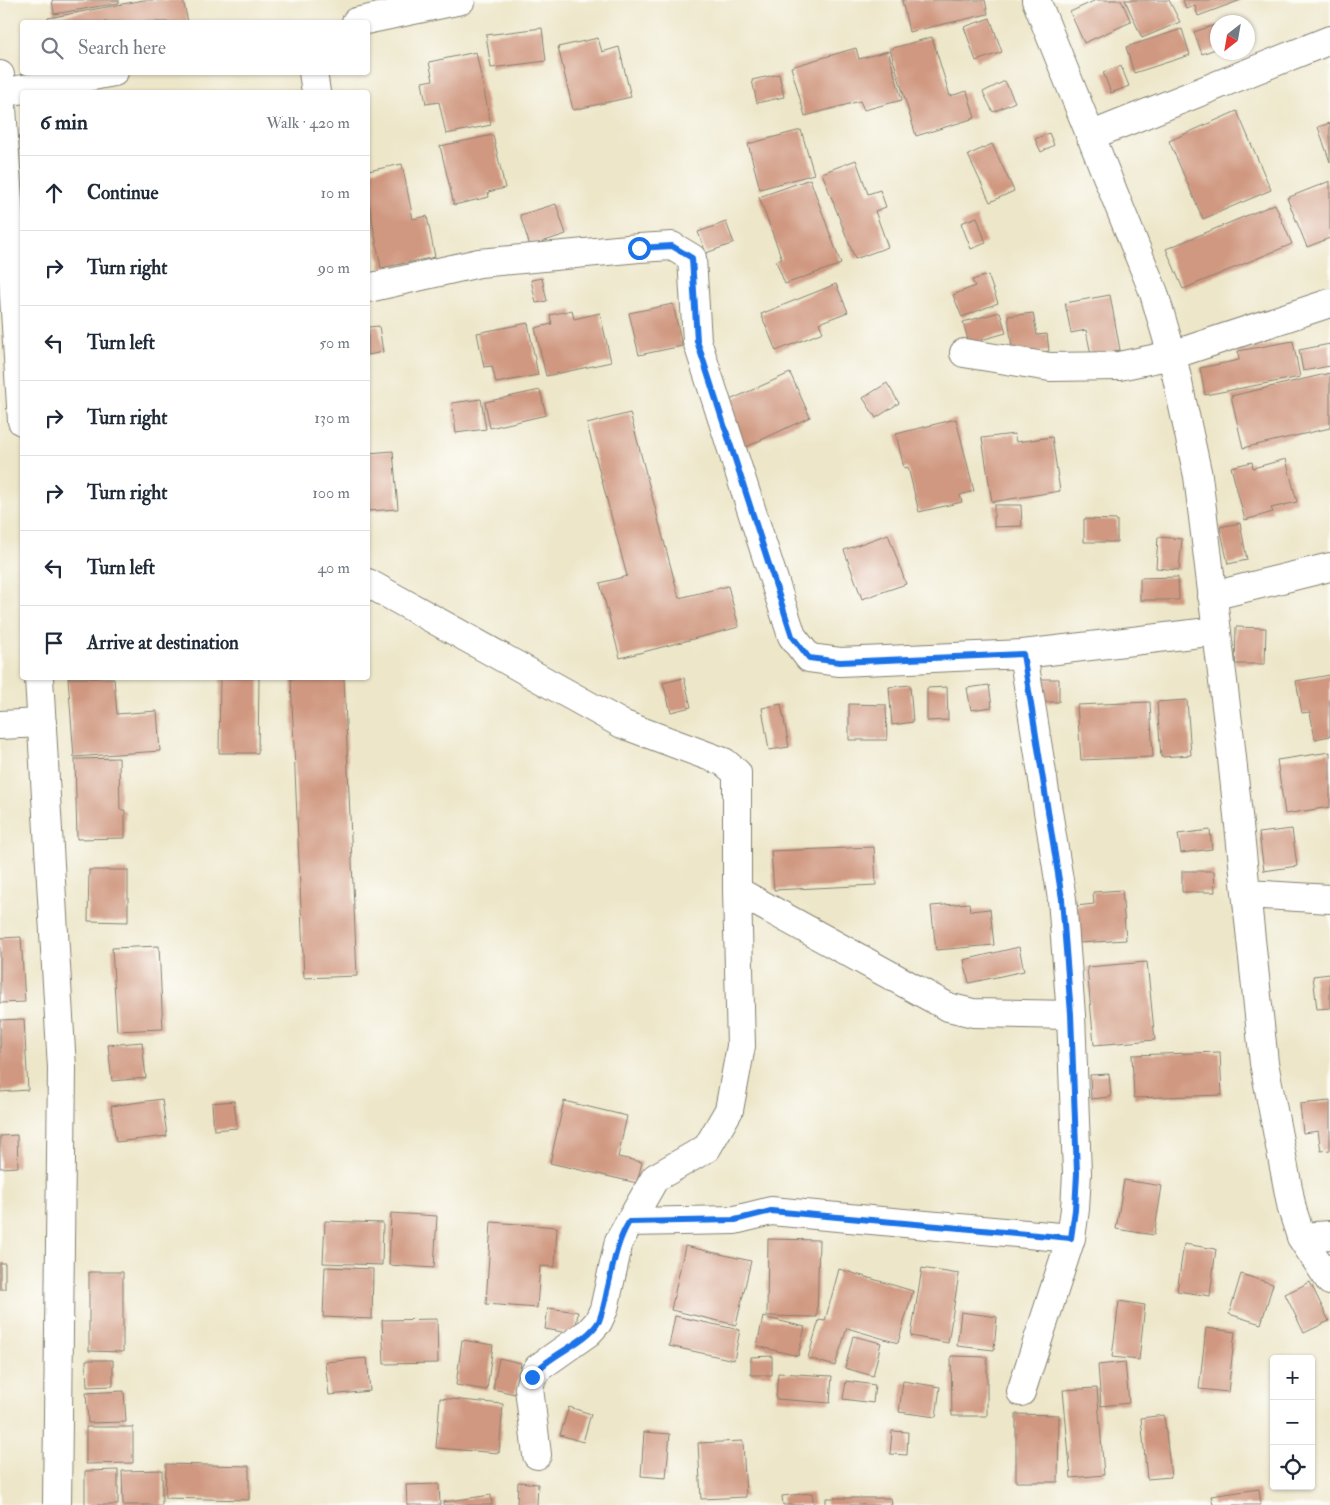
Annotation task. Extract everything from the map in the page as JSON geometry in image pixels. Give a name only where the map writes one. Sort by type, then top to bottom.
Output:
[{"type":"street","points":[[366,20],[461,0]]},
{"type":"street","points":[[1036,0],[1154,293],[1172,355],[1198,476],[1247,894],[1264,1063],[1292,1209],[1301,1237],[1330,1281]]},
{"type":"street","points":[[1090,136],[1330,40]]},
{"type":"street","points":[[20,340],[1,84],[86,75]]},
{"type":"street","points":[[313,75],[316,90]]},
{"type":"street","points":[[370,288],[479,263],[672,246],[692,258],[697,341],[792,636],[809,658],[840,662],[1023,654],[1217,632]]},
{"type":"street","points":[[964,353],[1050,367],[1119,366],[1172,355],[1330,303]]},
{"type":"street","points":[[1212,596],[1330,567]]},
{"type":"street","points":[[370,584],[622,724],[724,762],[737,773],[737,891],[741,1046],[729,1110],[707,1148],[655,1178],[618,1241],[604,1309],[598,1322],[590,1332],[538,1368],[532,1377],[529,1388],[537,1455]]},
{"type":"street","points":[[1022,1392],[1071,1238],[1077,1173],[1071,1014],[1062,899],[1023,654]]},
{"type":"street","points":[[39,680],[62,1068],[57,1505]]},
{"type":"street","points":[[0,725],[42,723]]},
{"type":"street","points":[[737,891],[948,1007],[973,1013],[1071,1014]]},
{"type":"street","points":[[1247,894],[1330,899]]},
{"type":"street","points":[[629,1222],[735,1220],[771,1211],[1071,1238]]},
{"type":"street","points":[[1301,1237],[1330,1235]]},
{"type":"building","points":[[52,0],[119,0],[119,3],[54,14]]},
{"type":"building","points":[[144,0],[183,0],[188,20],[48,20],[48,18]]},
{"type":"building","points":[[902,0],[985,0],[988,14],[909,32]]},
{"type":"building","points":[[1096,0],[1121,0],[1131,22],[1084,43],[1070,12]]},
{"type":"building","points":[[1125,0],[1169,0],[1180,22],[1142,38]]},
{"type":"building","points":[[1183,0],[1241,0],[1198,16],[1195,6],[1186,9]]},
{"type":"building","points":[[990,18],[1002,52],[976,61],[964,27]]},
{"type":"building","points":[[1210,27],[1210,51],[1202,54],[1194,32]]},
{"type":"building","points":[[542,28],[546,61],[491,68],[486,35]]},
{"type":"building","points":[[1182,29],[1190,55],[1134,73],[1126,47]]},
{"type":"building","points":[[932,37],[950,96],[967,91],[975,118],[916,136],[890,49]]},
{"type":"building","points":[[598,38],[602,52],[619,47],[631,97],[573,110],[558,47]]},
{"type":"building","points":[[856,48],[859,59],[888,51],[902,100],[864,110],[860,101],[805,116],[791,67]]},
{"type":"building","points":[[476,52],[491,125],[446,134],[439,102],[426,104],[422,82],[433,80],[429,62]]},
{"type":"building","points":[[1121,66],[1129,86],[1111,93],[1103,72]]},
{"type":"building","points":[[779,74],[784,97],[757,103],[752,80]]},
{"type":"building","points":[[1005,81],[1015,102],[993,112],[983,92]]},
{"type":"building","points":[[1237,111],[1271,190],[1203,219],[1169,141]]},
{"type":"building","points":[[1330,123],[1330,162],[1318,127]]},
{"type":"building","points":[[801,130],[814,174],[760,189],[748,144]]},
{"type":"building","points":[[1049,133],[1054,145],[1041,152],[1035,139]]},
{"type":"building","points":[[493,135],[505,188],[488,192],[489,197],[454,205],[440,146]]},
{"type":"building","points":[[992,144],[1014,191],[990,202],[968,155]]},
{"type":"building","points":[[856,160],[868,194],[880,190],[886,207],[875,211],[888,247],[855,259],[822,173]]},
{"type":"building","points":[[402,164],[413,219],[427,216],[435,257],[381,268],[370,209],[370,171]]},
{"type":"building","points":[[810,179],[841,264],[785,284],[776,261],[782,259],[759,197]]},
{"type":"building","points":[[1330,181],[1330,238],[1307,247],[1287,198]]},
{"type":"building","points":[[556,204],[566,234],[530,246],[520,215]]},
{"type":"building","points":[[1275,204],[1292,244],[1183,289],[1166,249]]},
{"type":"building","points":[[977,217],[986,243],[971,249],[961,223]]},
{"type":"building","points":[[726,222],[734,243],[706,253],[698,232]]},
{"type":"building","points":[[988,275],[998,303],[962,317],[953,295],[975,286],[972,280]]},
{"type":"building","points":[[542,278],[547,301],[536,303],[531,280]]},
{"type":"building","points":[[836,284],[848,312],[819,323],[823,332],[776,351],[761,314]]},
{"type":"building","points":[[1110,295],[1120,350],[1091,355],[1086,330],[1071,333],[1065,303]]},
{"type":"building","points":[[673,304],[682,346],[639,355],[629,313]]},
{"type":"building","points":[[572,310],[574,319],[600,313],[611,362],[546,376],[535,328],[552,324],[550,315]]},
{"type":"building","points":[[1000,312],[1006,333],[981,340],[983,346],[971,350],[963,322]]},
{"type":"building","points":[[1033,313],[1037,335],[1047,334],[1049,351],[1013,356],[1008,316]]},
{"type":"building","points":[[528,323],[538,375],[496,383],[492,366],[484,367],[477,333]]},
{"type":"building","points":[[379,326],[383,352],[370,355],[370,327]]},
{"type":"building","points":[[1293,341],[1300,377],[1205,395],[1200,368],[1239,360],[1238,351]]},
{"type":"building","points":[[1330,344],[1330,366],[1303,371],[1299,350]]},
{"type":"building","points":[[790,373],[810,417],[742,449],[721,404]]},
{"type":"building","points":[[1330,373],[1330,428],[1243,448],[1231,396]]},
{"type":"building","points":[[887,383],[899,403],[876,418],[863,398]]},
{"type":"building","points":[[540,390],[546,415],[490,428],[485,402]]},
{"type":"building","points":[[481,399],[486,429],[456,433],[452,403]]},
{"type":"building","points":[[630,413],[679,598],[728,586],[739,627],[620,658],[600,583],[627,576],[587,424]]},
{"type":"building","points":[[956,419],[974,491],[960,495],[962,502],[919,512],[908,467],[904,468],[896,434]]},
{"type":"building","points":[[1014,434],[1016,442],[1052,437],[1060,491],[992,502],[982,438]]},
{"type":"building","points":[[393,451],[398,509],[370,511],[370,453]]},
{"type":"building","points":[[1286,459],[1297,502],[1271,508],[1273,512],[1245,520],[1231,467],[1252,462],[1253,468]]},
{"type":"building","points":[[994,505],[1021,505],[1022,526],[994,527]]},
{"type":"building","points":[[1084,519],[1117,520],[1117,542],[1084,542]]},
{"type":"building","points":[[1240,523],[1247,560],[1228,564],[1220,527]]},
{"type":"building","points":[[888,534],[906,584],[862,599],[844,550]]},
{"type":"building","points":[[1158,537],[1182,539],[1179,570],[1156,568]]},
{"type":"building","points":[[1178,577],[1179,600],[1140,600],[1140,578]]},
{"type":"building","points":[[1236,627],[1266,628],[1265,664],[1235,664]]},
{"type":"building","points":[[1330,675],[1330,736],[1315,739],[1310,712],[1302,713],[1296,681]]},
{"type":"building","points":[[684,678],[691,707],[671,712],[663,683]]},
{"type":"building","points":[[1040,679],[1059,679],[1059,702],[1040,702]]},
{"type":"building","points":[[68,680],[114,680],[117,714],[157,711],[160,751],[74,757]]},
{"type":"building","points":[[220,680],[259,680],[258,753],[219,753]]},
{"type":"building","points":[[291,680],[344,680],[357,976],[304,978]]},
{"type":"building","points":[[910,685],[913,722],[892,725],[889,687]]},
{"type":"building","points":[[989,685],[992,707],[971,710],[967,688]]},
{"type":"building","points":[[947,687],[948,720],[927,721],[927,688]]},
{"type":"building","points":[[1187,700],[1191,755],[1161,757],[1157,702]]},
{"type":"building","points":[[1150,702],[1153,757],[1081,760],[1077,705]]},
{"type":"building","points":[[781,704],[789,747],[769,750],[762,708]]},
{"type":"building","points":[[849,704],[886,705],[887,740],[849,740]]},
{"type":"building","points":[[1330,752],[1330,807],[1285,814],[1277,760]]},
{"type":"building","points":[[119,758],[120,810],[125,810],[125,838],[77,839],[75,759]]},
{"type":"building","points":[[1292,829],[1297,866],[1264,871],[1259,833]]},
{"type":"building","points":[[1210,830],[1212,849],[1181,853],[1178,834]]},
{"type":"building","points":[[874,847],[876,885],[774,890],[771,851]]},
{"type":"building","points":[[89,870],[128,870],[128,922],[88,921]]},
{"type":"building","points":[[1182,871],[1214,871],[1215,892],[1182,892]]},
{"type":"building","points":[[1122,890],[1126,940],[1079,943],[1076,906],[1094,904],[1093,892]]},
{"type":"building","points":[[969,903],[970,911],[990,909],[994,945],[936,950],[931,906]]},
{"type":"building","points":[[21,937],[25,1002],[0,1003],[0,938]]},
{"type":"building","points":[[159,946],[163,1029],[117,1031],[112,948]]},
{"type":"building","points":[[1019,947],[1024,971],[969,983],[964,960]]},
{"type":"building","points":[[1147,962],[1155,1040],[1094,1045],[1087,967]]},
{"type":"building","points":[[1330,974],[1330,1008],[1317,1009],[1313,976]]},
{"type":"building","points":[[24,1019],[28,1090],[0,1092],[0,1020]]},
{"type":"building","points":[[142,1042],[146,1078],[112,1081],[108,1045]]},
{"type":"building","points":[[1220,1052],[1222,1095],[1134,1098],[1132,1055]]},
{"type":"building","points":[[1109,1074],[1111,1097],[1091,1099],[1090,1075]]},
{"type":"building","points":[[162,1099],[167,1136],[116,1142],[111,1106]]},
{"type":"building","points":[[234,1101],[237,1128],[214,1130],[212,1103]]},
{"type":"building","points":[[564,1101],[627,1116],[618,1157],[642,1162],[637,1183],[550,1163]]},
{"type":"building","points":[[1330,1101],[1330,1150],[1321,1151],[1318,1131],[1303,1133],[1300,1104]]},
{"type":"building","points":[[17,1135],[18,1167],[0,1168],[0,1136]]},
{"type":"building","points":[[1124,1180],[1162,1186],[1154,1235],[1116,1229]]},
{"type":"building","points":[[391,1213],[437,1216],[434,1268],[389,1265]]},
{"type":"building","points":[[325,1221],[383,1223],[382,1265],[323,1263]]},
{"type":"building","points":[[491,1222],[557,1227],[555,1267],[540,1266],[537,1308],[486,1304]]},
{"type":"building","points":[[768,1239],[819,1240],[817,1317],[767,1316]]},
{"type":"building","points":[[1184,1244],[1216,1249],[1210,1296],[1177,1291]]},
{"type":"building","points":[[685,1246],[751,1261],[736,1325],[671,1310]]},
{"type":"building","points":[[0,1263],[5,1263],[5,1289],[0,1289]]},
{"type":"building","points":[[325,1267],[373,1269],[372,1319],[323,1317]]},
{"type":"building","points":[[922,1268],[959,1274],[948,1343],[911,1336]]},
{"type":"building","points":[[839,1269],[913,1291],[898,1343],[847,1328],[835,1366],[808,1358],[819,1320],[825,1321]]},
{"type":"building","points":[[89,1272],[123,1272],[123,1352],[89,1351]]},
{"type":"building","points":[[1241,1274],[1273,1284],[1261,1324],[1229,1314]]},
{"type":"building","points":[[1310,1282],[1329,1321],[1304,1333],[1285,1294]]},
{"type":"building","points":[[1119,1301],[1145,1305],[1139,1360],[1112,1357]]},
{"type":"building","points":[[548,1308],[578,1312],[575,1334],[545,1329]]},
{"type":"building","points":[[961,1312],[997,1317],[994,1350],[957,1346]]},
{"type":"building","points":[[675,1316],[740,1330],[734,1360],[669,1346]]},
{"type":"building","points":[[763,1317],[805,1327],[798,1356],[757,1346]]},
{"type":"building","points":[[437,1319],[438,1363],[384,1364],[382,1320]]},
{"type":"building","points":[[1206,1328],[1235,1332],[1228,1392],[1199,1389]]},
{"type":"building","points":[[853,1336],[881,1343],[873,1376],[845,1368]]},
{"type":"building","points":[[462,1340],[493,1345],[487,1390],[456,1385]]},
{"type":"building","points":[[772,1356],[772,1375],[751,1375],[751,1357]]},
{"type":"building","points":[[951,1356],[987,1357],[987,1416],[952,1416]]},
{"type":"building","points":[[367,1358],[370,1391],[329,1395],[325,1362]]},
{"type":"building","points":[[499,1358],[521,1363],[515,1394],[493,1389]]},
{"type":"building","points":[[86,1360],[113,1360],[113,1386],[87,1387]]},
{"type":"building","points":[[1125,1362],[1129,1403],[1101,1406],[1098,1365]]},
{"type":"building","points":[[778,1373],[832,1376],[830,1403],[776,1399]]},
{"type":"building","points":[[846,1381],[875,1385],[873,1403],[843,1399]]},
{"type":"building","points":[[903,1381],[940,1387],[936,1417],[899,1412]]},
{"type":"building","points":[[1097,1388],[1104,1475],[1071,1478],[1063,1390]]},
{"type":"building","points":[[124,1391],[126,1422],[88,1423],[86,1393]]},
{"type":"building","points":[[440,1398],[503,1404],[499,1453],[436,1448]]},
{"type":"building","points":[[569,1407],[591,1414],[583,1442],[560,1435]]},
{"type":"building","points":[[1016,1414],[1059,1415],[1058,1482],[1016,1482]]},
{"type":"building","points":[[1164,1415],[1171,1477],[1147,1479],[1141,1418]]},
{"type":"building","points":[[86,1427],[133,1427],[133,1463],[86,1464]]},
{"type":"building","points":[[892,1431],[908,1432],[907,1455],[890,1454]]},
{"type":"building","points":[[644,1432],[670,1434],[666,1478],[641,1476]]},
{"type":"building","points":[[743,1441],[746,1497],[701,1499],[698,1443]]},
{"type":"building","points":[[166,1464],[249,1466],[249,1500],[165,1498]]},
{"type":"building","points":[[118,1470],[118,1505],[85,1505],[85,1471]]},
{"type":"building","points":[[162,1470],[162,1505],[123,1505],[122,1471]]},
{"type":"building","points":[[518,1482],[538,1484],[537,1505],[517,1505]]},
{"type":"building","points":[[439,1484],[440,1505],[407,1505],[406,1485]]},
{"type":"building","points":[[1259,1489],[1261,1505],[1213,1505],[1211,1496]]},
{"type":"building","points":[[812,1493],[814,1505],[783,1505],[782,1496]]},
{"type":"building","points":[[491,1495],[492,1505],[443,1505],[443,1502]]},
{"type":"building","points":[[826,1498],[891,1498],[892,1505],[826,1505]]},
{"type":"route","points":[[532,1377],[538,1368],[590,1332],[598,1322],[604,1309],[618,1241],[629,1222],[735,1220],[771,1211],[1071,1238],[1075,1210],[1077,1173],[1071,1014],[1062,899],[1023,654],[840,662],[809,658],[792,636],[697,341],[692,258],[672,246],[639,248]]}]
